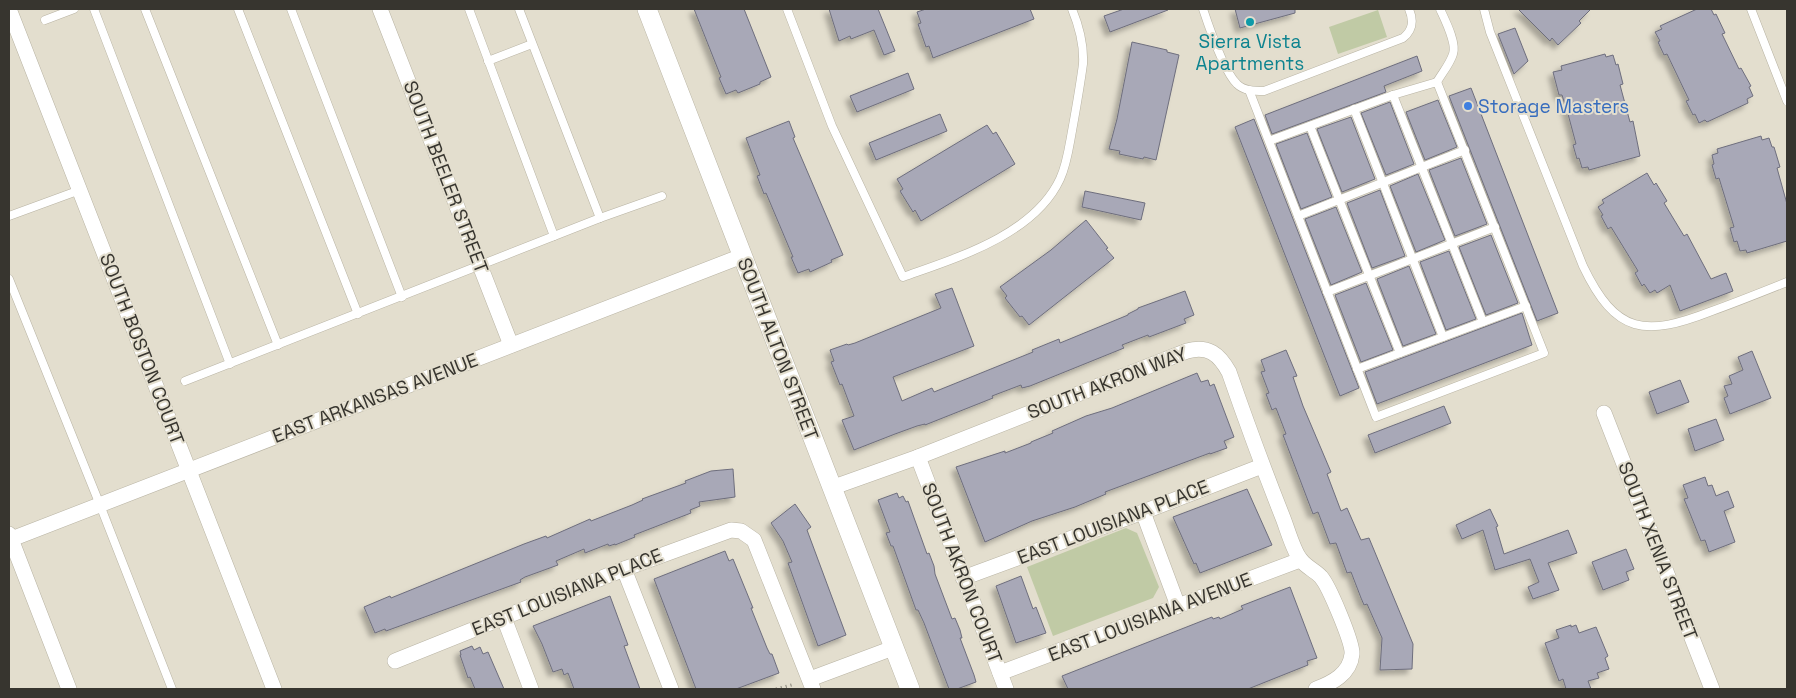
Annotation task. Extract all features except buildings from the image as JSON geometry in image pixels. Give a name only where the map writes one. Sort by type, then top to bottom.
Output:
[{"type":"street","name":"SOUTH BOSTON COURT","points":[[9,9],[274,689]]},
{"type":"street","name":"SOUTH BEELER STREET","points":[[380,9],[511,345]]},
{"type":"street","name":"SOUTH ALTON STREET","points":[[648,9],[910,689]]},
{"type":"street","name":"EAST ARKANSAS AVENUE","points":[[10,538],[100,505],[742,256]]},
{"type":"street","name":"SOUTH AKRON WAY","points":[[832,488],[918,457],[1198,348],[1215,354],[1223,361],[1262,466],[1300,560]]},
{"type":"street","name":"SOUTH XENIA STREET","points":[[1604,413],[1712,689]]},
{"type":"street","name":"SOUTH AKRON COURT","points":[[918,457],[1006,689]]},
{"type":"street","name":"EAST LOUISIANA PLACE","points":[[964,578],[1262,466]]},
{"type":"street","points":[[1143,512],[1178,606]]},
{"type":"street","name":"EAST LOUISIANA PLACE","points":[[396,661],[624,569],[730,530],[741,531],[754,540],[811,684]]},
{"type":"street","points":[[10,538],[69,689]]},
{"type":"street","points":[[1300,560],[1322,577],[1346,632],[1352,654],[1340,678],[1316,689]]},
{"type":"street","name":"EAST LOUISIANA AVENUE","points":[[1000,673],[1300,560]]},
{"type":"street","points":[[624,569],[670,689]]},
{"type":"street","points":[[504,618],[531,689]]},
{"type":"street","points":[[811,684],[893,648]]},
{"type":"lane","points":[[45,20],[74,9]]},
{"type":"lane","points":[[94,9],[230,364]]},
{"type":"lane","points":[[144,9],[278,345]]},
{"type":"lane","points":[[238,9],[358,314]]},
{"type":"lane","points":[[291,9],[402,297]]},
{"type":"lane","points":[[468,9],[554,236]]},
{"type":"lane","points":[[519,9],[600,218]]},
{"type":"lane","points":[[787,9],[832,126],[903,277],[952,260],[1002,236],[1033,214],[1056,188],[1067,158],[1083,64],[1084,51],[1072,9]]},
{"type":"lane","points":[[1203,9],[1217,48],[1231,76],[1237,84],[1249,90],[1264,91],[1402,38],[1412,27],[1409,9]]},
{"type":"lane","points":[[1269,141],[1393,95],[1437,82],[1454,50],[1453,42],[1440,9]]},
{"type":"lane","points":[[1484,9],[1490,32],[1583,266],[1598,295],[1621,318],[1646,327],[1662,327],[1686,322],[1787,282]]},
{"type":"lane","points":[[1751,9],[1787,101]]},
{"type":"lane","points":[[488,61],[532,44]]},
{"type":"lane","points":[[1249,90],[1376,417],[1544,353],[1437,82]]},
{"type":"lane","points":[[1393,95],[1483,322]]},
{"type":"lane","points":[[1354,109],[1443,337]]},
{"type":"lane","points":[[1310,126],[1400,352]]},
{"type":"lane","points":[[1298,216],[1465,150]]},
{"type":"lane","points":[[9,216],[80,190]]},
{"type":"lane","points":[[185,381],[600,218],[662,196]]},
{"type":"lane","points":[[1327,292],[1495,227]]},
{"type":"lane","points":[[9,279],[172,689]]},
{"type":"lane","points":[[1357,369],[1526,306]]},
{"type":"green space","points":[[1378,10],[1387,37],[1338,54],[1329,27]]},
{"type":"green space","points":[[1126,528],[1137,533],[1159,587],[1153,598],[1053,636],[1027,567]]},
{"type":"place","name":"Sierra Vista Apartments","points":[[1250,22]]},
{"type":"place","name":"Storage Masters","points":[[1468,106]]}]
